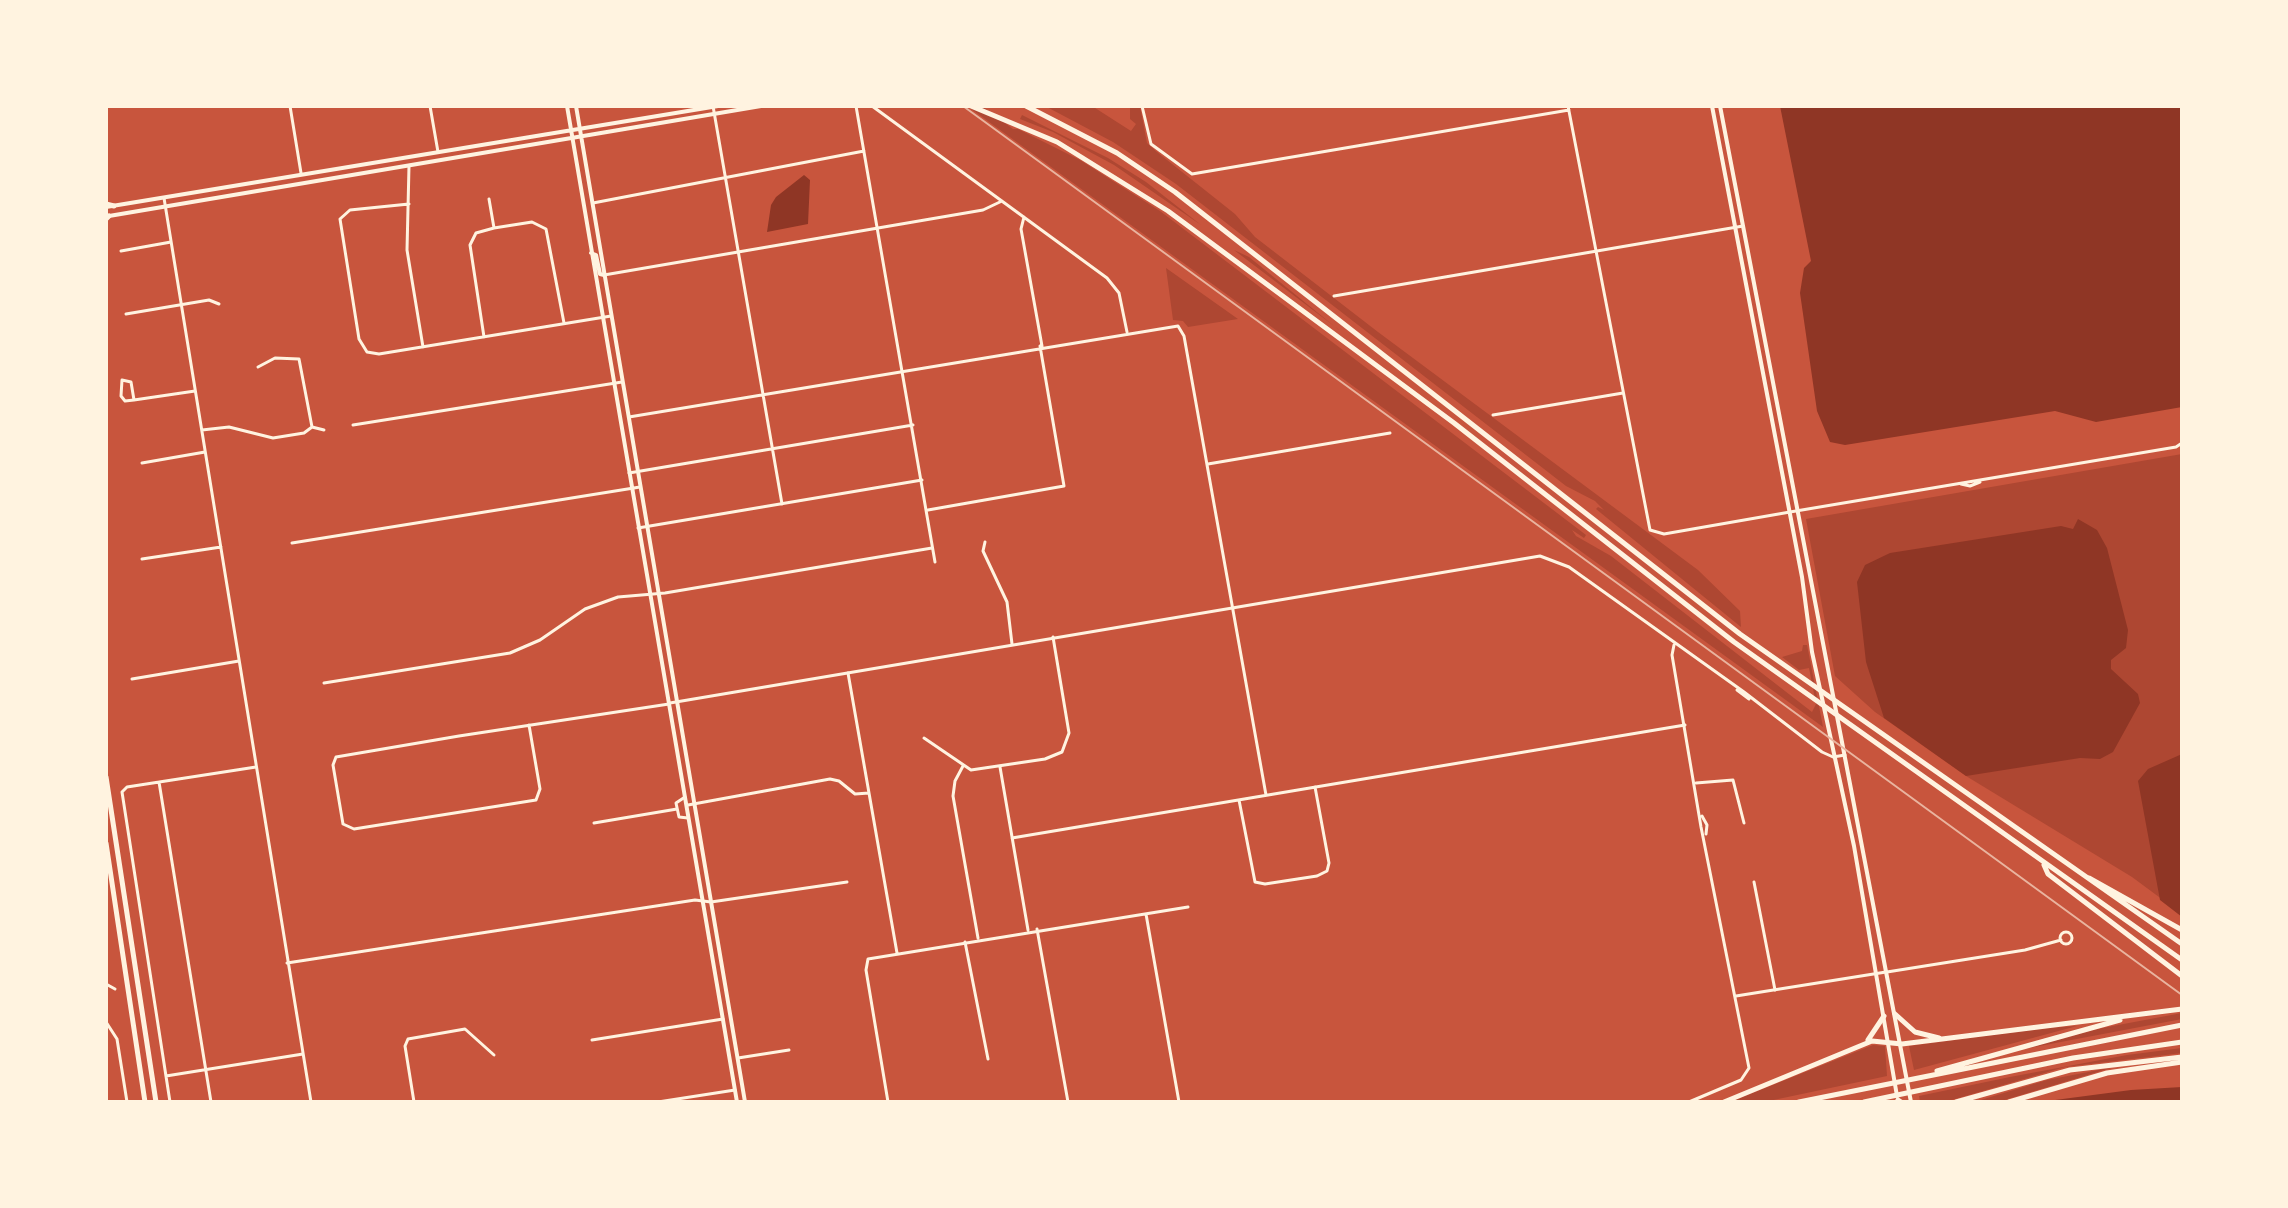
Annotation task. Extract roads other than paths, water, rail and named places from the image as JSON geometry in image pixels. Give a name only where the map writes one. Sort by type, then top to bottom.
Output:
[{"type":"highway","points":[[971,106],[1019,124],[1107,170],[1168,211],[1454,423],[1806,694],[2182,960]]},
{"type":"highway","points":[[1026,106],[1117,153],[1175,192],[1802,679],[2182,944]]},
{"type":"highway","points":[[106,206],[114,206]]},
{"type":"highway","points":[[106,777],[156,1102]]},
{"type":"highway","points":[[106,843],[145,1102]]},
{"type":"highway","points":[[2043,864],[2048,874],[2182,976]]},
{"type":"highway","points":[[2084,876],[2102,882],[2182,930]]},
{"type":"highway","points":[[1724,1102],[1864,1044],[1902,1044],[2181,1009]]},
{"type":"highway","points":[[1895,1014],[1915,1032],[1940,1039]]},
{"type":"highway","points":[[1864,1044],[1875,1033],[1884,1016]]},
{"type":"highway","points":[[1933,1074],[1947,1066],[2129,1017]]},
{"type":"highway","points":[[1799,1102],[2182,1025]]},
{"type":"highway","points":[[1864,1102],[2099,1053],[2182,1042]]},
{"type":"highway","points":[[2012,1101],[2107,1073],[2182,1060]]},
{"type":"highway","points":[[1956,1102],[2062,1071],[2121,1062],[2182,1060]]},
{"type":"main road","points":[[567,106],[737,1102]]},
{"type":"main road","points":[[576,106],[745,1102]]},
{"type":"main road","points":[[114,206],[715,106]]},
{"type":"main road","points":[[107,217],[761,106]]},
{"type":"main road","points":[[1899,1101],[1854,846],[1833,757],[1790,512],[1712,109],[1721,108],[1911,1102]]},
{"type":"main road","points":[[493,143],[495,151]]},
{"type":"main road","points":[[404,157],[409,166]]},
{"type":"main road","points":[[351,175],[359,165]]},
{"type":"main road","points":[[301,174],[303,183]]},
{"type":"main road","points":[[235,186],[236,195]]},
{"type":"main road","points":[[591,253],[596,255],[599,273],[604,275]]},
{"type":"main road","points":[[1764,380],[1773,378]]},
{"type":"main road","points":[[620,418],[628,417]]},
{"type":"main road","points":[[735,1090],[743,1089]]},
{"type":"street","points":[[290,106],[301,174]]},
{"type":"street","points":[[430,106],[438,152]]},
{"type":"street","points":[[715,106],[782,504]]},
{"type":"street","points":[[872,106],[1112,283],[1121,300],[1127,332]]},
{"type":"street","points":[[1142,106],[1150,141],[1187,172],[1198,173],[1569,108],[1649,526],[1653,533],[1961,484],[1970,479],[1982,481],[2182,448]]},
{"type":"street","points":[[857,107],[935,562]]},
{"type":"street","points":[[593,203],[726,180],[864,151]]},
{"type":"street","points":[[409,166],[407,250],[423,347]]},
{"type":"street","points":[[164,198],[311,1102]]},
{"type":"street","points":[[489,199],[494,228]]},
{"type":"street","points":[[604,275],[983,210],[997,207],[1002,201]]},
{"type":"street","points":[[409,204],[347,211],[340,219],[359,339],[367,352],[423,347],[611,316]]},
{"type":"street","points":[[927,510],[1064,486],[1021,225],[1024,217]]},
{"type":"street","points":[[484,337],[470,252],[471,239],[479,232],[494,228],[532,222],[542,226],[551,240],[564,324]]},
{"type":"street","points":[[1334,296],[1743,226]]},
{"type":"street","points":[[121,251],[171,242]]},
{"type":"street","points":[[126,314],[209,300],[219,304]]},
{"type":"street","points":[[628,417],[1041,346],[1171,325],[1180,327],[1266,795]]},
{"type":"street","points":[[258,367],[275,358],[299,359],[312,427]]},
{"type":"street","points":[[134,400],[131,382],[122,380],[121,396],[125,401],[134,400],[195,391]]},
{"type":"street","points":[[353,425],[622,382]]},
{"type":"street","points":[[1493,415],[1623,393]]},
{"type":"street","points":[[629,473],[913,425]]},
{"type":"street","points":[[202,430],[229,427],[269,438],[304,433],[312,427]]},
{"type":"street","points":[[312,427],[324,430]]},
{"type":"street","points":[[1207,464],[1390,433]]},
{"type":"street","points":[[2176,447],[2182,443]]},
{"type":"street","points":[[142,463],[205,452]]},
{"type":"street","points":[[638,528],[922,480]]},
{"type":"street","points":[[292,543],[640,487]]},
{"type":"street","points":[[985,542],[983,551],[1007,602],[1012,644]]},
{"type":"street","points":[[142,559],[221,547]]},
{"type":"street","points":[[324,683],[515,651],[540,640],[590,607],[618,597],[658,594],[932,548]]},
{"type":"street","points":[[529,725],[539,797],[347,828],[342,820],[334,759],[529,725],[669,704],[1528,556],[1547,557],[1569,567],[1822,752],[1833,757],[1845,755]]},
{"type":"street","points":[[924,738],[971,770],[1054,757],[1068,744],[1069,730],[1053,637]]},
{"type":"street","points":[[1675,645],[1672,655],[1702,816],[1707,824],[1706,834],[1749,1065],[1747,1076],[1689,1102]]},
{"type":"street","points":[[132,679],[239,661]]},
{"type":"street","points":[[848,672],[897,953]]},
{"type":"street","points":[[1012,838],[1685,725]]},
{"type":"street","points":[[963,766],[953,792],[979,939]]},
{"type":"street","points":[[170,1102],[123,791],[159,782],[256,767]]},
{"type":"street","points":[[1000,767],[1028,930]]},
{"type":"street","points":[[686,805],[830,779],[839,781],[855,794],[869,793]]},
{"type":"street","points":[[1696,783],[1733,780],[1744,823]]},
{"type":"street","points":[[159,782],[211,1102]]},
{"type":"street","points":[[1239,800],[1255,882],[1265,884],[1317,876],[1327,871],[1329,863],[1315,787]]},
{"type":"street","points":[[685,797],[676,801],[677,809],[680,818],[688,818]]},
{"type":"street","points":[[594,823],[677,809]]},
{"type":"street","points":[[287,963],[702,899],[711,902],[847,882]]},
{"type":"street","points":[[1754,882],[1775,990]]},
{"type":"street","points":[[888,1101],[866,961],[1028,930],[1188,907]]},
{"type":"street","points":[[1146,914],[1179,1102]]},
{"type":"street","points":[[1037,929],[1068,1102]]},
{"type":"street","points":[[1736,996],[2025,950],[2061,940]]},
{"type":"street","points":[[965,942],[988,1059]]},
{"type":"street","points":[[106,984],[115,989]]},
{"type":"street","points":[[592,1040],[723,1019]]},
{"type":"street","points":[[106,1022],[114,1031],[127,1102]]},
{"type":"street","points":[[414,1102],[406,1040],[465,1029],[494,1055]]},
{"type":"street","points":[[738,1058],[789,1050]]},
{"type":"street","points":[[166,1076],[303,1054]]},
{"type":"street","points":[[658,1102],[735,1090]]},
{"type":"railway","points":[[963,106],[2182,995]]}]
